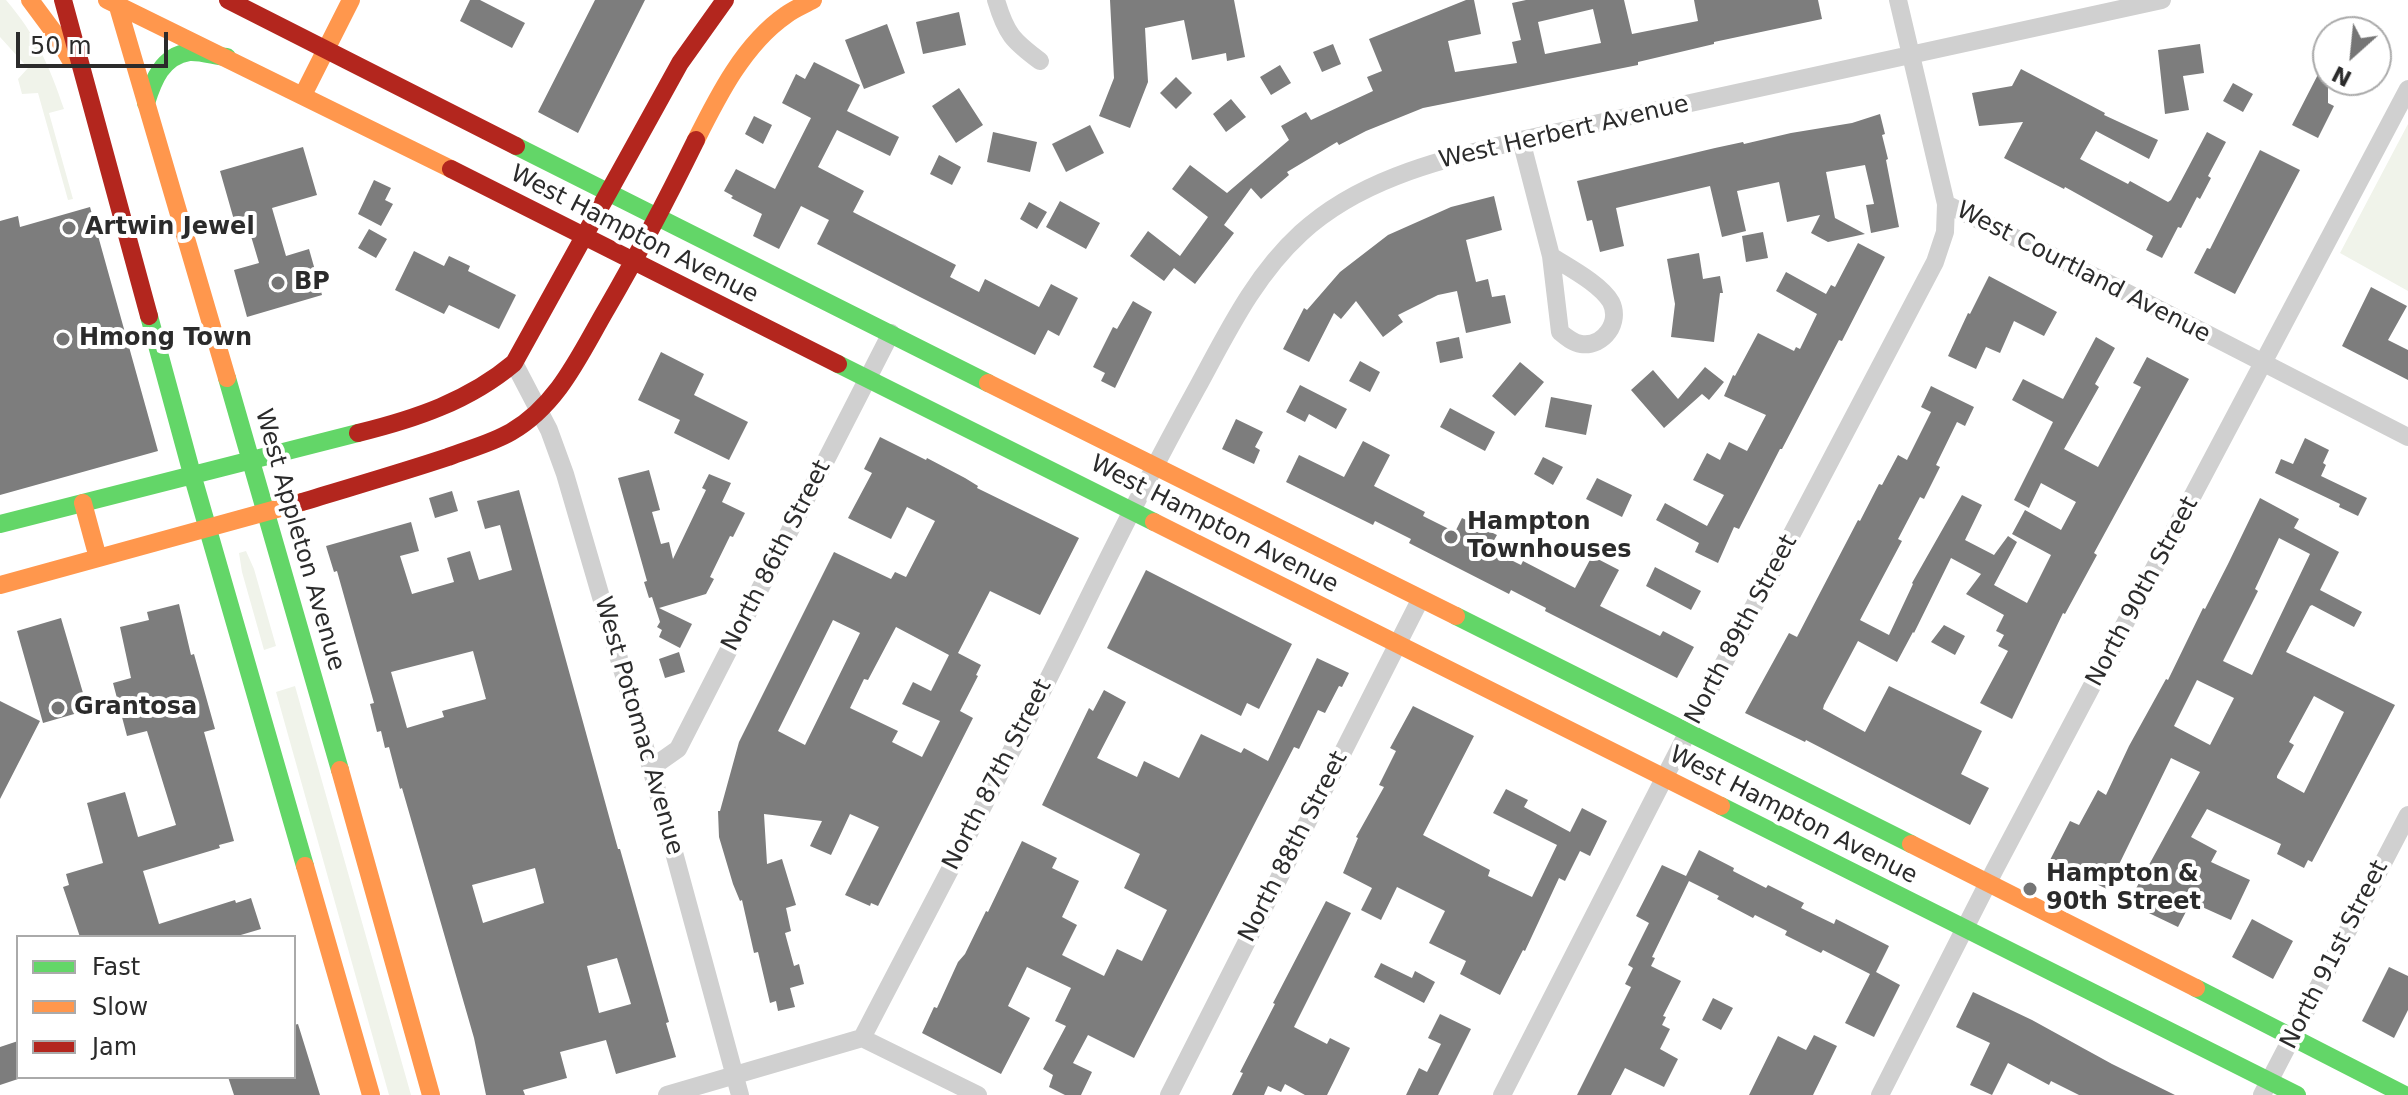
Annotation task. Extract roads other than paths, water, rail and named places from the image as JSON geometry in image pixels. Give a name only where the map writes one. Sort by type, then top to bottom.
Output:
[{"type":"main road","points":[[30,0],[56,35],[87,90]]},
{"type":"main road","points":[[63,0],[192,474],[371,1095]]},
{"type":"main road","name":"West Hampton Avenue","points":[[228,0],[657,219],[1155,465],[2405,1095]]},
{"type":"main road","points":[[303,95],[351,0]]},
{"type":"main road","points":[[0,524],[393,422],[474,394],[492,383],[514,363],[680,63],[725,0]]},
{"type":"main road","points":[[0,585],[407,471],[490,442],[540,412],[560,389],[657,219],[724,86],[763,34],[800,4],[813,0]]},
{"type":"main road","name":"West Hampton Avenue","points":[[114,2],[1965,929],[2266,1088],[2297,1095]]},
{"type":"main road","name":"West Appleton Avenue","points":[[114,2],[310,661],[431,1095]]},
{"type":"main road","points":[[146,103],[153,81],[164,63],[188,52],[227,57]]},
{"type":"main road","points":[[83,503],[98,558]]},
{"type":"street","points":[[996,0],[1002,22],[1015,42],[1040,61]]},
{"type":"street","name":"West Courtland Avenue","points":[[1898,0],[1946,204],[2408,437]]},
{"type":"street","name":"West Herbert Avenue","points":[[1131,511],[1255,285],[1303,231],[1353,195],[1394,176],[1439,161],[1521,140],[2162,0]]},
{"type":"street","name":"North 90th Street","points":[[1880,1095],[1988,883],[2408,89]]},
{"type":"street","points":[[1521,140],[1551,256],[1560,332],[1582,344],[1604,337],[1614,323],[1615,312],[1610,299],[1551,256]]},
{"type":"street","name":"North 89th Street","points":[[1502,1095],[1664,778],[1935,262],[1945,232],[1946,204]]},
{"type":"street","name":"North 86th Street","points":[[651,768],[678,749],[891,333]]},
{"type":"street","name":"West Potomac Avenue","points":[[514,363],[540,412],[565,474],[651,768],[740,1095]]},
{"type":"street","name":"North 87th Street","points":[[862,1038],[1131,511]]},
{"type":"street","name":"North 88th Street","points":[[1169,1095],[1420,600]]},
{"type":"street","name":"North 91st Street","points":[[2266,1088],[2408,815]]},
{"type":"street","points":[[667,1095],[862,1038],[978,1095]]},
{"type":"place","name":"Artwin Jewel","points":[[69,228]]},
{"type":"place","name":"BP","points":[[278,283]]},
{"type":"place","name":"Hmong Town","points":[[63,339]]},
{"type":"place","name":"Hampton Townhouses","points":[[1451,537]]},
{"type":"place","name":"Grantosa","points":[[58,708]]},
{"type":"place","name":"Hampton & 90th Street","points":[[2030,889]]}]
